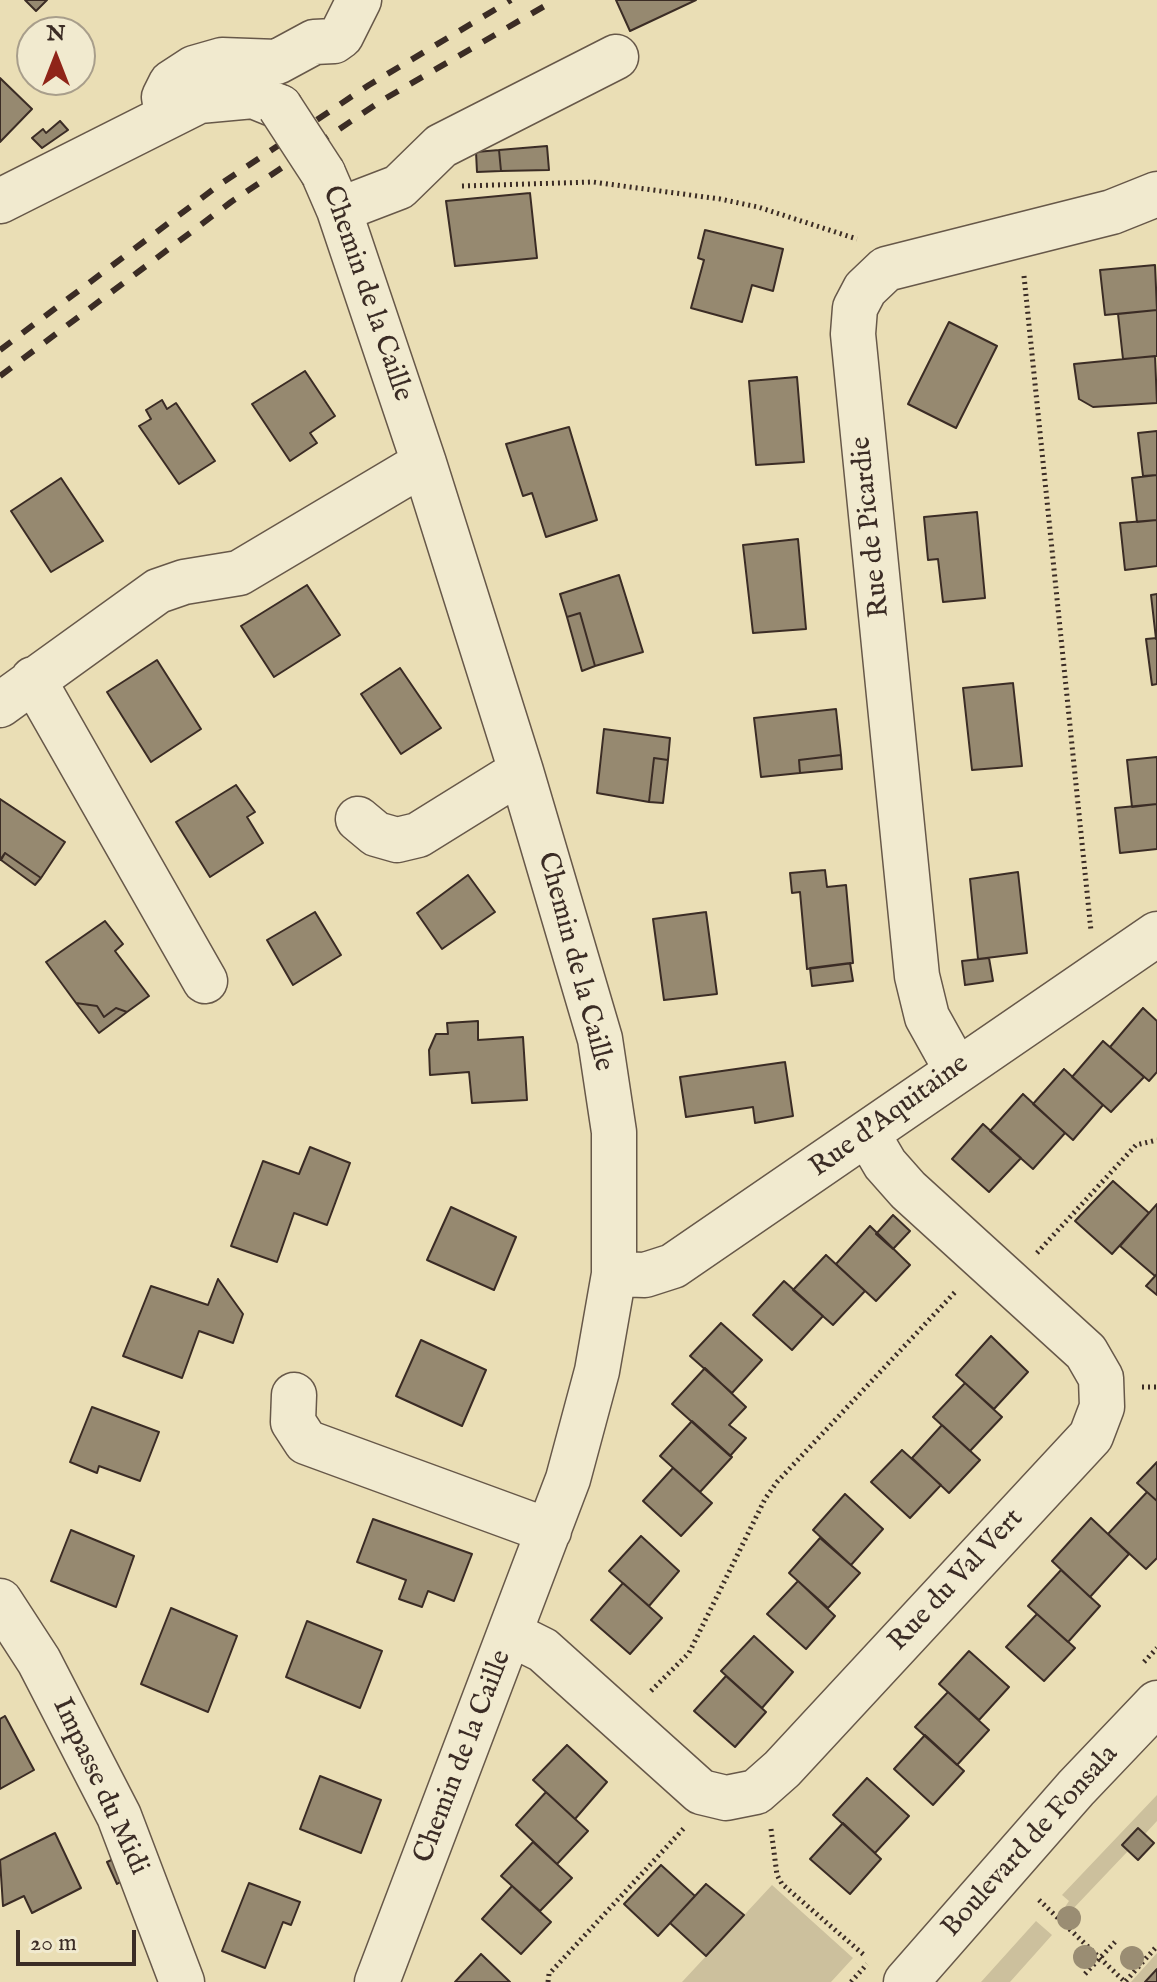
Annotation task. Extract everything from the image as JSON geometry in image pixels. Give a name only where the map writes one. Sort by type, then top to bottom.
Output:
[{"type":"street","points":[[167,115],[164,97],[171,83],[194,68],[222,60],[277,62],[314,42],[334,41],[341,36],[359,0]]},
{"type":"street","points":[[331,192],[399,187],[441,146],[616,57]]},
{"type":"street","name":"Chemin de la Caille","points":[[0,201],[199,101],[226,96],[253,96],[280,107],[331,192],[424,463],[521,771],[600,1039],[614,1132],[614,1274],[597,1371],[568,1479],[377,1982]]},
{"type":"street","points":[[886,269],[1112,212],[1157,194]]},
{"type":"street","name":"Rue de Picardie","points":[[886,269],[865,289],[855,308],[853,334],[917,976],[927,1017],[956,1069]]},
{"type":"street","points":[[205,981],[16,692],[158,591],[184,582],[239,573],[424,463]]},
{"type":"street","points":[[358,819],[376,834],[397,840],[418,835],[521,771]]},
{"type":"street","name":"Rue d'Aquitaine","points":[[614,1274],[645,1275],[673,1266],[1157,934]]},
{"type":"street","name":"Rue du Val Vert","points":[[756,1792],[782,1769],[1091,1436],[1102,1407],[1101,1378],[1086,1352],[908,1190],[868,1135]]},
{"type":"street","points":[[294,1395],[293,1422],[306,1442],[549,1531]]},
{"type":"street","name":"Impasse du Midi","points":[[0,1601],[39,1661],[119,1816],[182,1982]]},
{"type":"street","points":[[511,1634],[543,1650],[701,1792],[726,1798],[756,1792]]},
{"type":"street","name":"Boulevard de Fonsala","points":[[906,1982],[1076,1788],[1157,1703]]},
{"type":"path","points":[[399,187],[537,181],[593,182],[720,199],[758,207],[870,244],[879,252],[886,269]]},
{"type":"path","points":[[1019,234],[1092,944],[1106,968]]},
{"type":"path","points":[[622,1720],[689,1653],[765,1499],[777,1482],[997,1272],[1136,1145],[1157,1140]]},
{"type":"path","points":[[548,1982],[549,1974],[698,1814],[701,1792]]},
{"type":"path","points":[[756,1792],[769,1812],[777,1875],[782,1884],[864,1955]]},
{"type":"path","points":[[1039,1900],[1125,1982],[1157,1946]]},
{"type":"path","points":[[1085,1974],[1115,1942]]},
{"type":"shaded area","points":[[1157,1795],[1157,1821],[1145,1834],[1138,1829],[1122,1845],[1128,1851],[1070,1912],[1065,1907],[1069,1901],[1062,1895]]},
{"type":"shaded area","points":[[772,1885],[853,1958],[831,1982],[682,1982]]},
{"type":"shaded area","points":[[1036,1921],[1052,1935],[1010,1982],[981,1982]]},
{"type":"shaded area","points":[[1157,1953],[1157,1969],[1145,1982],[1131,1982]]},
{"type":"building","points":[[25,0],[47,0],[36,11]]},
{"type":"building","points":[[616,0],[696,0],[630,31]]},
{"type":"building","points":[[0,78],[32,109],[0,142]]},
{"type":"building","points":[[60,121],[68,130],[42,148],[32,138],[43,129],[46,133]]},
{"type":"building","points":[[547,146],[549,170],[501,171],[499,150]]},
{"type":"building","points":[[499,150],[501,171],[477,172],[476,152]]},
{"type":"building","points":[[530,193],[537,258],[455,266],[446,201]]},
{"type":"building","points":[[705,230],[783,249],[773,291],[752,285],[742,322],[691,308],[704,260],[698,258]]},
{"type":"building","points":[[1155,265],[1157,310],[1105,315],[1100,270]]},
{"type":"building","points":[[1157,310],[1157,356],[1123,359],[1118,314]]},
{"type":"building","points":[[949,322],[997,346],[956,428],[908,404]]},
{"type":"building","points":[[1155,356],[1157,403],[1093,407],[1079,399],[1074,364]]},
{"type":"building","points":[[305,371],[335,416],[310,433],[317,443],[290,461],[252,404]]},
{"type":"building","points":[[797,377],[804,462],[756,465],[749,381]]},
{"type":"building","points":[[162,400],[167,409],[176,403],[215,461],[179,484],[139,426],[151,419],[146,410]]},
{"type":"building","points":[[569,427],[597,520],[546,537],[532,493],[523,496],[506,444]]},
{"type":"building","points":[[1157,431],[1157,475],[1143,476],[1138,433]]},
{"type":"building","points":[[1157,475],[1157,520],[1137,522],[1132,478]]},
{"type":"building","points":[[61,478],[103,541],[51,572],[11,511]]},
{"type":"building","points":[[977,512],[985,598],[943,602],[938,559],[928,560],[924,517]]},
{"type":"building","points":[[1157,520],[1157,566],[1125,570],[1120,523]]},
{"type":"building","points":[[798,539],[806,629],[753,633],[743,545]]},
{"type":"building","points":[[619,575],[643,652],[595,666],[580,613],[567,617],[560,594]]},
{"type":"building","points":[[307,585],[340,635],[274,677],[241,626]]},
{"type":"building","points":[[1157,594],[1157,638],[1156,639],[1151,595]]},
{"type":"building","points":[[580,613],[595,666],[582,671],[567,617]]},
{"type":"building","points":[[1157,638],[1157,684],[1152,685],[1146,639]]},
{"type":"building","points":[[157,660],[201,729],[151,762],[107,692]]},
{"type":"building","points":[[400,668],[441,728],[401,754],[361,694]]},
{"type":"building","points":[[1013,683],[1022,766],[972,770],[963,688]]},
{"type":"building","points":[[836,709],[841,755],[799,760],[800,773],[761,777],[754,718]]},
{"type":"building","points":[[604,729],[670,738],[668,760],[654,758],[649,802],[597,793]]},
{"type":"building","points":[[841,755],[842,769],[800,773],[799,760]]},
{"type":"building","points":[[1157,757],[1157,804],[1132,807],[1127,760]]},
{"type":"building","points":[[654,758],[668,760],[663,803],[649,802]]},
{"type":"building","points":[[236,785],[255,812],[247,817],[263,843],[210,877],[176,822]]},
{"type":"building","points":[[0,799],[65,842],[41,878],[5,853],[0,860]]},
{"type":"building","points":[[1157,804],[1157,849],[1120,853],[1115,808]]},
{"type":"building","points":[[5,853],[41,878],[35,885],[1,860]]},
{"type":"building","points":[[825,870],[827,887],[846,885],[853,963],[807,969],[800,892],[792,893],[790,873]]},
{"type":"building","points":[[1018,872],[1027,953],[978,959],[970,879]]},
{"type":"building","points":[[468,875],[495,912],[442,949],[417,913]]},
{"type":"building","points":[[315,912],[341,955],[293,985],[267,940]]},
{"type":"building","points":[[706,912],[717,994],[664,1000],[653,919]]},
{"type":"building","points":[[105,921],[123,944],[115,951],[149,996],[127,1012],[116,1008],[104,1017],[97,1006],[76,1003],[46,962]]},
{"type":"building","points":[[989,958],[993,981],[965,985],[962,961]]},
{"type":"building","points":[[850,963],[853,981],[812,986],[810,968]]},
{"type":"building","points":[[76,1003],[97,1006],[104,1017],[116,1008],[127,1012],[99,1033]]},
{"type":"building","points":[[1143,1008],[1157,1021],[1157,1072],[1149,1081],[1110,1047]]},
{"type":"building","points":[[478,1021],[478,1040],[523,1037],[527,1100],[472,1103],[469,1072],[430,1075],[429,1050],[436,1034],[448,1034],[447,1023]]},
{"type":"building","points":[[1103,1041],[1144,1077],[1111,1112],[1072,1077]]},
{"type":"building","points":[[785,1062],[793,1116],[755,1123],[753,1107],[686,1117],[680,1077]]},
{"type":"building","points":[[1064,1069],[1103,1105],[1073,1140],[1033,1104]]},
{"type":"building","points":[[1023,1094],[1065,1133],[1033,1169],[990,1131]]},
{"type":"building","points":[[983,1124],[1021,1158],[989,1192],[952,1159]]},
{"type":"building","points":[[310,1147],[350,1163],[327,1225],[294,1213],[277,1262],[231,1246],[263,1161],[299,1174]]},
{"type":"building","points":[[1113,1181],[1149,1213],[1112,1254],[1075,1221]]},
{"type":"building","points":[[1157,1204],[1157,1274],[1155,1276],[1120,1246]]},
{"type":"building","points":[[451,1207],[516,1237],[494,1290],[427,1260]]},
{"type":"building","points":[[893,1215],[910,1231],[893,1249],[876,1234]]},
{"type":"building","points":[[870,1226],[910,1265],[876,1301],[836,1264]]},
{"type":"building","points":[[826,1255],[865,1291],[833,1325],[793,1290]]},
{"type":"building","points":[[1157,1274],[1157,1295],[1146,1286]]},
{"type":"building","points":[[218,1279],[243,1314],[233,1343],[199,1331],[182,1378],[123,1356],[151,1286],[208,1305]]},
{"type":"building","points":[[784,1281],[823,1316],[792,1350],[753,1315]]},
{"type":"building","points":[[721,1323],[762,1360],[732,1393],[690,1356]]},
{"type":"building","points":[[991,1336],[1028,1372],[994,1409],[956,1375]]},
{"type":"building","points":[[421,1340],[486,1370],[462,1426],[396,1396]]},
{"type":"building","points":[[705,1368],[746,1407],[729,1425],[746,1438],[730,1456],[672,1404]]},
{"type":"building","points":[[965,1383],[1002,1417],[970,1451],[933,1417]]},
{"type":"building","points":[[92,1407],[159,1432],[140,1481],[99,1466],[97,1473],[70,1462]]},
{"type":"building","points":[[692,1421],[732,1457],[700,1492],[660,1456]]},
{"type":"building","points":[[942,1425],[980,1460],[949,1493],[912,1458]]},
{"type":"building","points":[[902,1450],[941,1485],[910,1518],[871,1482]]},
{"type":"building","points":[[1157,1462],[1157,1501],[1137,1483]]},
{"type":"building","points":[[673,1468],[712,1503],[681,1536],[643,1501]]},
{"type":"building","points":[[1147,1492],[1157,1501],[1157,1558],[1146,1569],[1108,1534]]},
{"type":"building","points":[[845,1494],[883,1529],[851,1565],[813,1530]]},
{"type":"building","points":[[1091,1518],[1129,1554],[1090,1597],[1052,1561]]},
{"type":"building","points":[[373,1519],[472,1554],[454,1601],[428,1591],[422,1607],[399,1599],[406,1580],[357,1562]]},
{"type":"building","points":[[71,1530],[134,1556],[116,1607],[51,1581]]},
{"type":"building","points":[[641,1536],[679,1571],[649,1606],[609,1571]]},
{"type":"building","points":[[820,1538],[860,1573],[828,1608],[789,1573]]},
{"type":"building","points":[[1061,1570],[1100,1606],[1068,1642],[1028,1606]]},
{"type":"building","points":[[798,1581],[835,1616],[806,1649],[767,1614]]},
{"type":"building","points":[[623,1583],[662,1618],[630,1654],[591,1620]]},
{"type":"building","points":[[171,1608],[237,1636],[208,1712],[141,1684]]},
{"type":"building","points":[[1037,1614],[1075,1648],[1044,1681],[1006,1647]]},
{"type":"building","points":[[307,1621],[382,1651],[360,1708],[286,1677]]},
{"type":"building","points":[[754,1636],[793,1672],[762,1708],[721,1671]]},
{"type":"building","points":[[969,1651],[1009,1687],[979,1720],[939,1684]]},
{"type":"building","points":[[726,1676],[766,1712],[735,1747],[694,1711]]},
{"type":"building","points":[[948,1692],[989,1730],[957,1765],[915,1727]]},
{"type":"building","points":[[5,1716],[34,1770],[0,1789],[0,1719]]},
{"type":"building","points":[[925,1735],[964,1771],[933,1805],[894,1769]]},
{"type":"building","points":[[567,1745],[607,1782],[575,1819],[533,1780]]},
{"type":"building","points":[[320,1776],[381,1800],[361,1853],[300,1829]]},
{"type":"building","points":[[867,1778],[909,1816],[875,1853],[833,1815]]},
{"type":"building","points":[[546,1792],[588,1831],[557,1864],[516,1825]]},
{"type":"building","points":[[843,1823],[881,1859],[850,1894],[810,1859]]},
{"type":"building","points":[[1138,1828],[1154,1843],[1138,1860],[1122,1845]]},
{"type":"building","points":[[55,1833],[81,1888],[32,1913],[24,1896],[3,1906],[0,1860]]},
{"type":"building","points":[[533,1842],[572,1878],[540,1911],[501,1876]]},
{"type":"building","points":[[118,1857],[127,1878],[117,1884],[107,1862]]},
{"type":"building","points":[[661,1865],[695,1896],[658,1936],[624,1904]]},
{"type":"building","points":[[249,1883],[300,1902],[291,1925],[283,1922],[265,1968],[222,1951]]},
{"type":"building","points":[[706,1884],[744,1915],[706,1956],[670,1923]]},
{"type":"building","points":[[512,1886],[551,1922],[521,1954],[482,1919]]},
{"type":"building","points":[[481,1954],[510,1982],[455,1982]]},
{"type":"building","points":[[1157,1969],[1157,1982],[1145,1982]]},
{"type":"railway","points":[[0,350],[219,185],[369,85],[511,0]]},
{"type":"railway","points":[[0,376],[231,202],[381,101],[555,0]]}]
